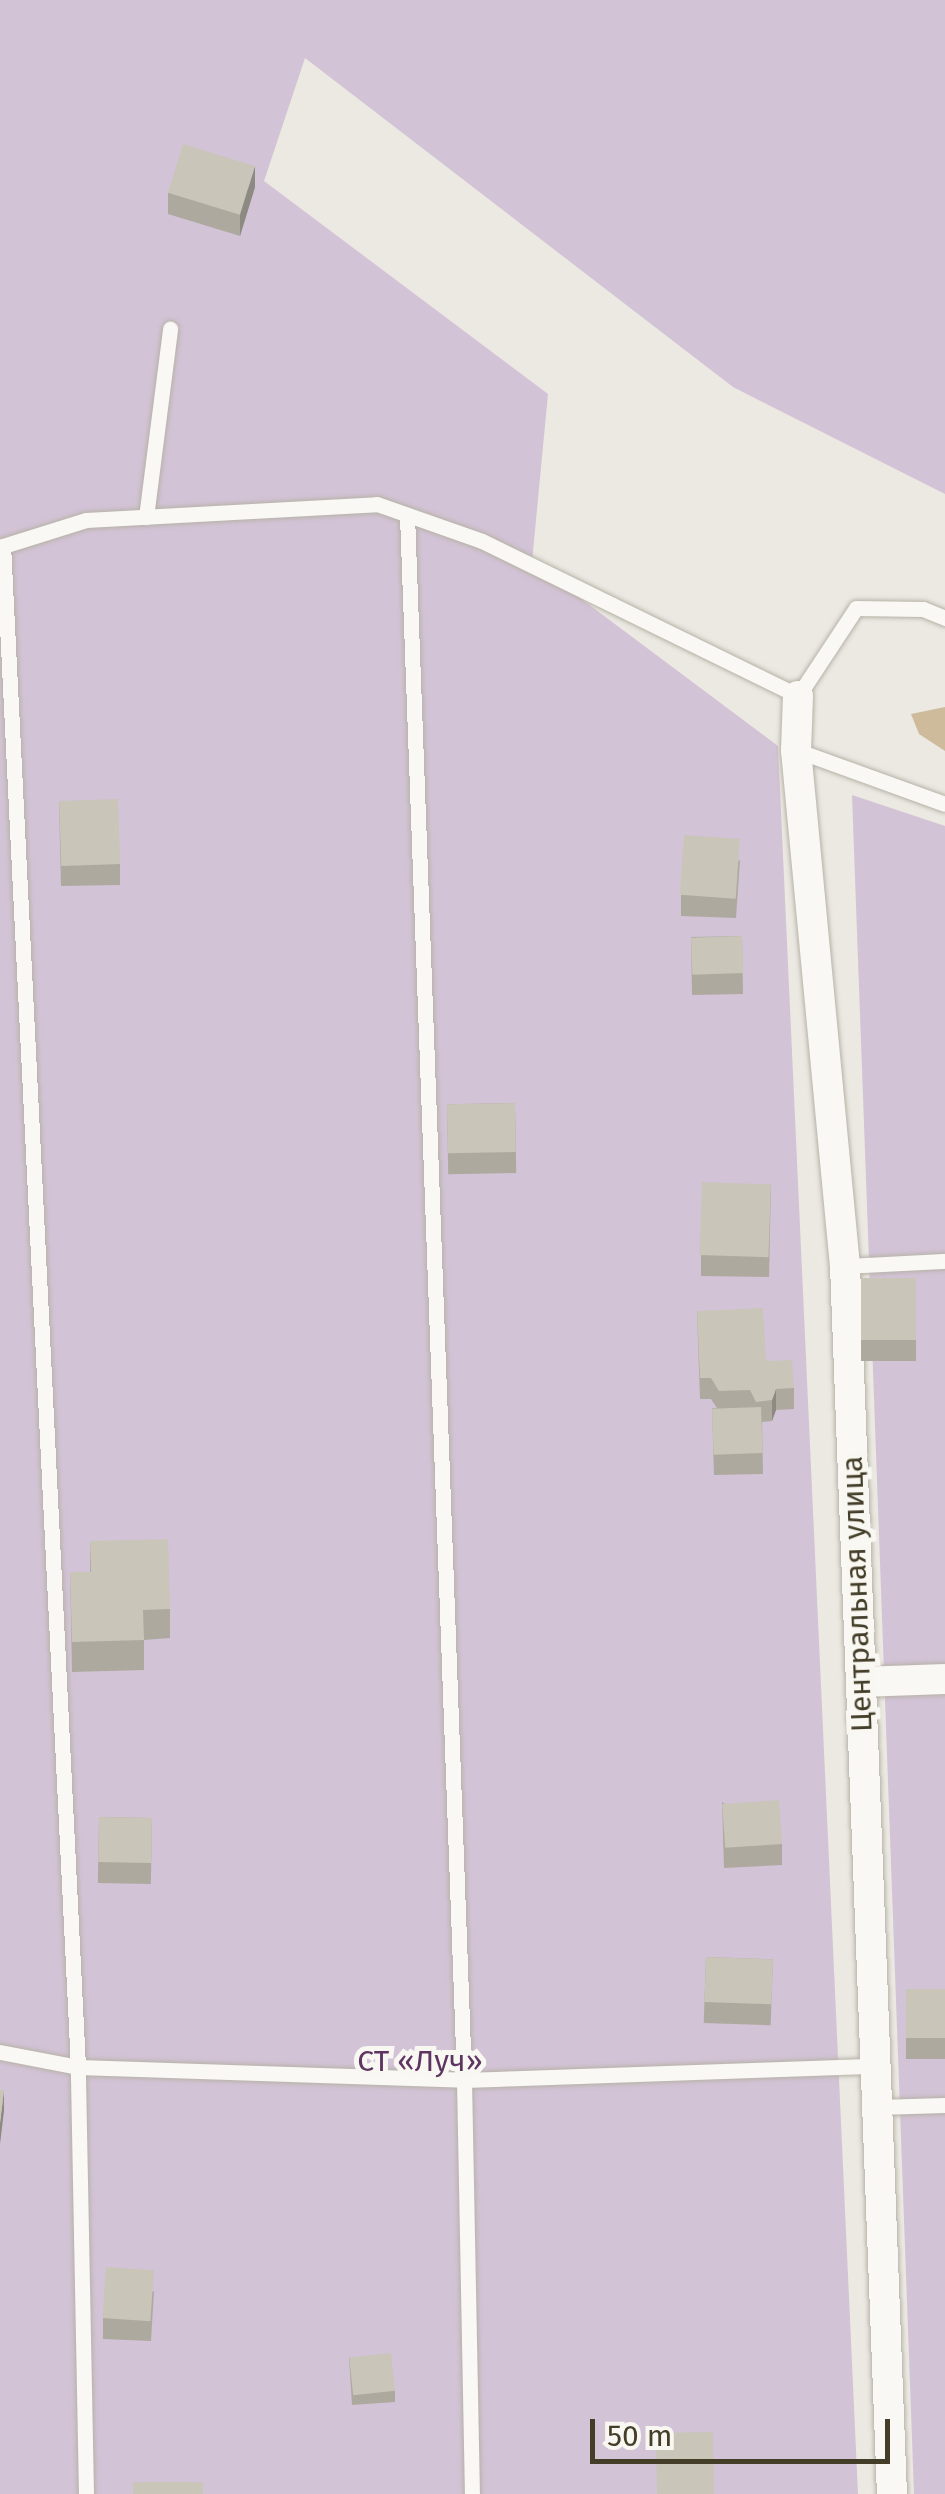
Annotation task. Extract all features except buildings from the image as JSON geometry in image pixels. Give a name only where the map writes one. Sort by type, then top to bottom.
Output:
[{"type":"street","name":"Центральная улица","points":[[798,696],[796,750],[845,1266],[892,2494]]},
{"type":"street","points":[[861,1682],[945,1679]]},
{"type":"lane","points":[[146,517],[170,329]]},
{"type":"lane","points":[[86,2494],[78,2067],[3,546],[86,520],[377,504],[482,541],[798,696],[856,608],[924,609],[945,618]]},
{"type":"lane","points":[[407,515],[464,2080],[472,2494]]},
{"type":"lane","points":[[796,750],[945,804]]},
{"type":"lane","points":[[845,1266],[945,1261]]},
{"type":"lane","points":[[0,2052],[78,2067],[464,2080],[875,2066]]},
{"type":"lane","points":[[877,2107],[945,2104]]},
{"type":"green space","name":"СТ «Луч»","points":[[0,0],[945,0],[945,494],[733,387],[305,58],[264,181],[548,394],[532,562],[778,746],[858,2494],[0,2494]]},
{"type":"green space","points":[[852,795],[945,826],[945,2494],[914,2494]]},
{"type":"shaded area","points":[[945,707],[945,751],[919,734],[911,714]]}]
